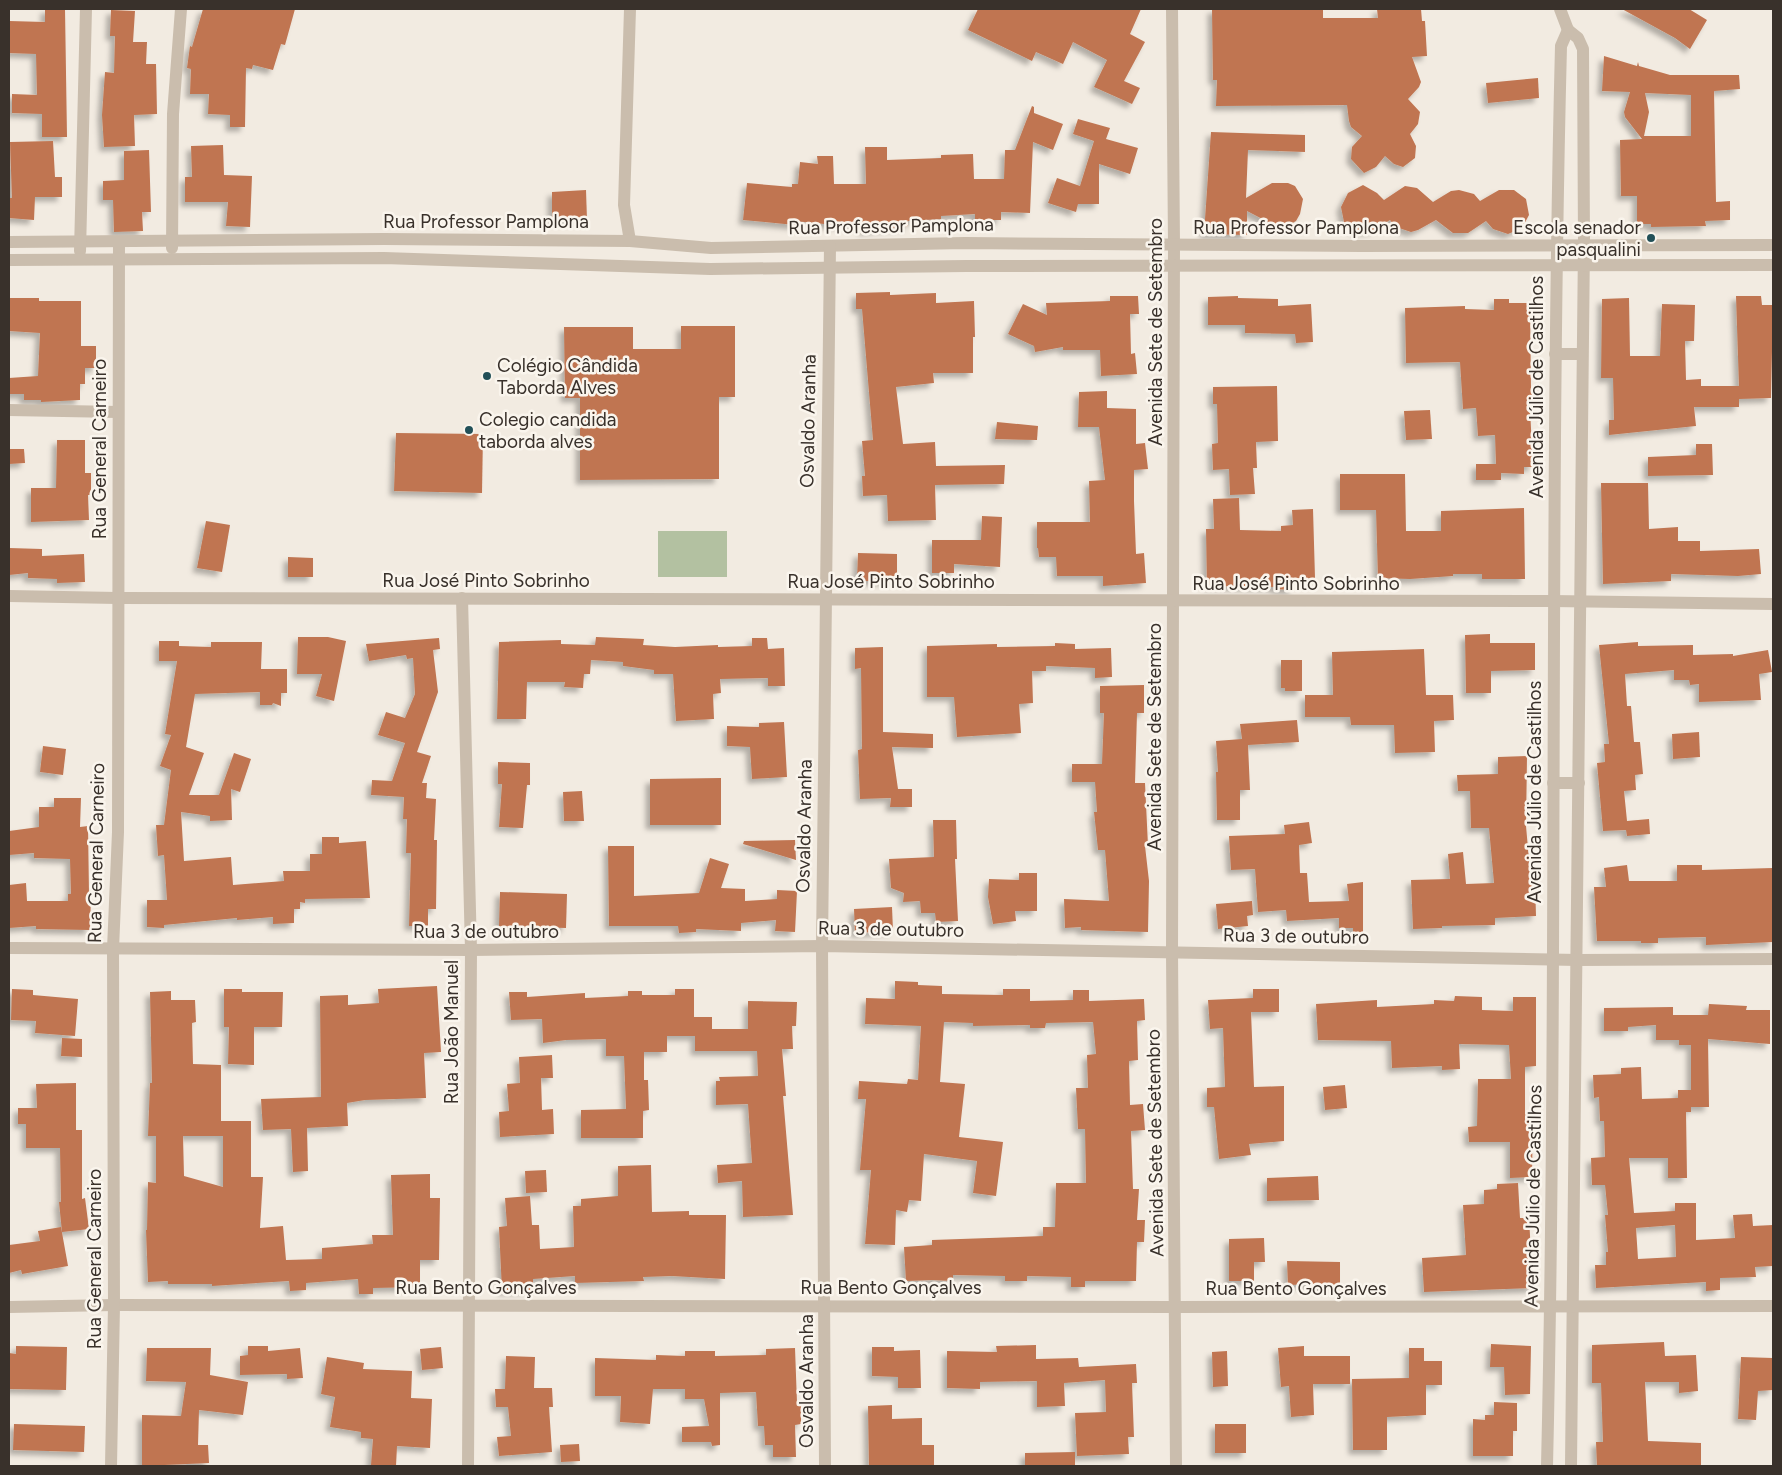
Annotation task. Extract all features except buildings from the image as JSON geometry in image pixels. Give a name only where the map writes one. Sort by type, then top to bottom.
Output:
[{"type":"street","points":[[81,260],[86,9]]},
{"type":"street","points":[[172,259],[173,114],[181,9]]},
{"type":"street","points":[[630,9],[624,205],[630,241]]},
{"type":"street","name":"Avenida Sete de Setembro","points":[[1172,9],[1174,245],[1172,953],[1176,1466]]},
{"type":"street","points":[[1560,9],[1568,30],[1578,38],[1583,49],[1584,244],[1578,960],[1571,1466]]},
{"type":"street","name":"Avenida Júlio de Castilhos","points":[[1547,1466],[1554,959],[1552,601],[1555,266],[1561,46],[1568,30]]},
{"type":"street","points":[[384,239],[384,258]]},
{"type":"street","name":"Rua Professor Pamplona","points":[[9,242],[80,243],[171,240],[384,239],[630,241],[712,248],[965,243],[1361,246],[1773,245]]},
{"type":"street","points":[[9,242],[9,260]]},
{"type":"street","name":"Rua General Carneiro","points":[[111,1466],[114,1305],[113,949],[118,832],[119,242]]},
{"type":"street","points":[[965,243],[966,266]]},
{"type":"street","points":[[1681,244],[1681,265]]},
{"type":"street","name":"Osvaldo Aranha","points":[[825,1466],[822,946],[828,269],[830,246]]},
{"type":"street","points":[[1361,246],[1361,267]]},
{"type":"street","points":[[710,269],[712,248]]},
{"type":"street","name":"Rua Professor Pamplona","points":[[9,260],[384,258],[710,269],[966,266],[1773,265]]},
{"type":"street","points":[[1555,354],[1582,354]]},
{"type":"street","points":[[9,410],[118,412]]},
{"type":"street","name":"Rua José Pinto Sobrinho","points":[[9,596],[1172,602],[1552,601],[1773,604]]},
{"type":"street","name":"Rua João Manuel","points":[[462,598],[471,950],[468,1466]]},
{"type":"street","points":[[1553,783],[1579,784]]},
{"type":"street","name":"Rua 3 de outubro","points":[[9,948],[471,950],[822,946],[1578,960],[1773,958]]},
{"type":"street","points":[[1553,1066],[1576,1066]]},
{"type":"street","points":[[1552,1210],[1574,1211]]},
{"type":"street","name":"Rua Bento Gonçalves","points":[[9,1306],[1773,1306]]},
{"type":"street","points":[[1548,1395],[1572,1396]]},
{"type":"green space","points":[[658,531],[727,531],[727,577],[658,577]]},
{"type":"place","name":"Escola senador pasqualini","points":[[1651,238]]},
{"type":"place","name":"Colégio Cândida Taborda Alves","points":[[487,376]]},
{"type":"place","name":"Colegio candida taborda alves","points":[[469,430]]}]
